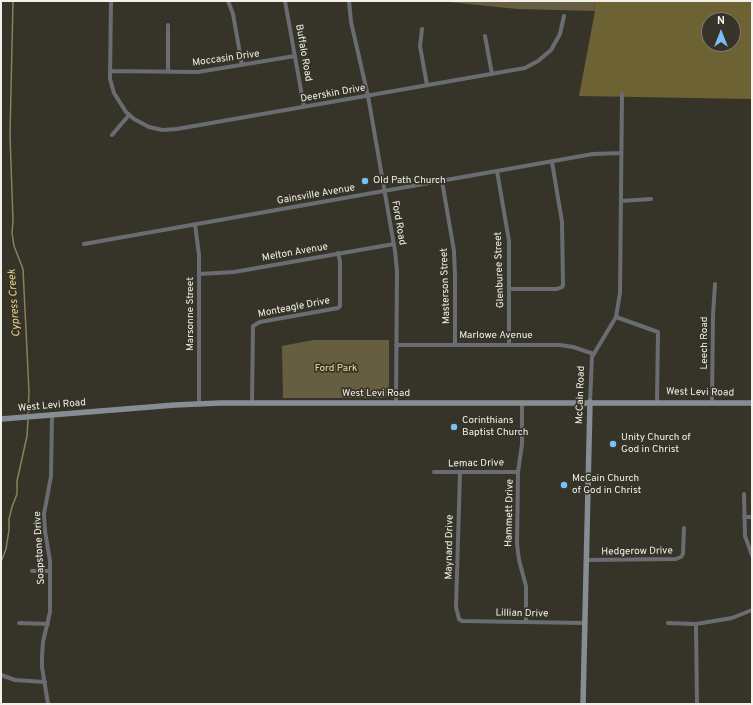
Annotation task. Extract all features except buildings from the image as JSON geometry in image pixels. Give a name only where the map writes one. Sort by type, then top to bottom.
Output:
[{"type":"street","name":"Deerskin Drive","points":[[111,1],[110,82],[114,93],[119,104],[129,116],[149,127],[169,130],[524,68],[542,58],[551,50],[562,30],[564,16]]},
{"type":"street","points":[[228,1],[233,14],[242,65]]},
{"type":"street","name":"Buffalo Road","points":[[285,1],[304,107]]},
{"type":"street","name":"Ford Road","points":[[349,1],[351,22],[368,96],[394,244],[397,271],[396,403]]},
{"type":"street","points":[[168,25],[168,72]]},
{"type":"street","points":[[422,29],[420,46],[427,85]]},
{"type":"street","points":[[485,36],[492,74]]},
{"type":"street","name":"Moccasin Drive","points":[[110,71],[205,71],[295,56]]},
{"type":"street","name":"McCain Road","points":[[583,704],[591,363],[594,354],[616,317],[620,293],[622,94]]},
{"type":"street","points":[[112,135],[129,116]]},
{"type":"street","name":"Gainsville Avenue","points":[[84,244],[597,153],[621,153]]},
{"type":"street","points":[[509,289],[557,289],[562,288],[564,285],[562,222],[552,162]]},
{"type":"street","name":"Glenburee Street","points":[[497,171],[509,241],[509,344]]},
{"type":"street","name":"Masterson Street","points":[[442,181],[455,261],[455,344]]},
{"type":"street","points":[[621,201],[651,199]]},
{"type":"street","name":"Marsonne Street","points":[[196,224],[199,274],[199,404]]},
{"type":"street","name":"Melton Avenue","points":[[199,274],[228,273],[394,244]]},
{"type":"street","name":"Monteagle Drive","points":[[252,403],[253,326],[260,322],[338,308],[340,306],[340,261],[338,253]]},
{"type":"street","name":"Leech Road","points":[[712,403],[713,315],[715,284]]},
{"type":"street","points":[[616,317],[658,332],[657,402]]},
{"type":"street","name":"Marlowe Avenue","points":[[396,344],[560,345],[573,347],[594,354]]},
{"type":"street","name":"West Levi Road","points":[[1,419],[199,404],[590,402],[752,403]]},
{"type":"street","name":"Hammett Drive","points":[[522,403],[522,444],[518,472],[517,549],[526,590],[526,622]]},
{"type":"street","name":"Soapstone Drive","points":[[48,704],[42,667],[42,656],[43,642],[50,612],[50,557],[45,531],[44,514],[51,476],[52,414]]},
{"type":"street","name":"Lemac Drive","points":[[434,472],[518,472]]},
{"type":"street","name":"Maynard Drive","points":[[460,473],[456,607],[460,620]]},
{"type":"street","points":[[744,494],[745,536],[752,555]]},
{"type":"street","points":[[744,517],[752,517]]},
{"type":"street","name":"Hedgerow Drive","points":[[587,560],[676,559],[681,557],[683,554],[684,528]]},
{"type":"street","points":[[32,571],[50,571]]},
{"type":"street","points":[[668,623],[696,624],[732,618],[752,610]]},
{"type":"street","name":"Lillian Drive","points":[[460,620],[584,623]]},
{"type":"street","points":[[19,623],[48,624]]},
{"type":"street","points":[[696,624],[697,704]]},
{"type":"street","points":[[1,676],[15,680],[45,682]]},
{"type":"green space","points":[[440,1],[594,1],[595,11],[517,9]]},
{"type":"green space","name":"Ford Park","points":[[313,340],[389,340],[389,394],[384,398],[283,398],[282,346]]},
{"type":"shaded area","points":[[594,1],[752,1],[752,99],[579,96],[595,11]]},
{"type":"waterway","name":"Cypress Creek","points":[[13,1],[10,135],[13,221],[12,233],[14,246],[23,269],[29,392],[28,413]]},
{"type":"waterway","name":"Cypress Creek","points":[[1,562],[6,549],[9,519],[17,494],[17,481],[27,436],[28,420]]},
{"type":"place","name":"Old Path Church","points":[[365,181]]},
{"type":"place","name":"Corinthians Baptist Church","points":[[454,427]]},
{"type":"place","name":"Unity Church of God in Christ","points":[[613,444]]},
{"type":"place","name":"McCain Church of God in Christ","points":[[564,485]]}]
